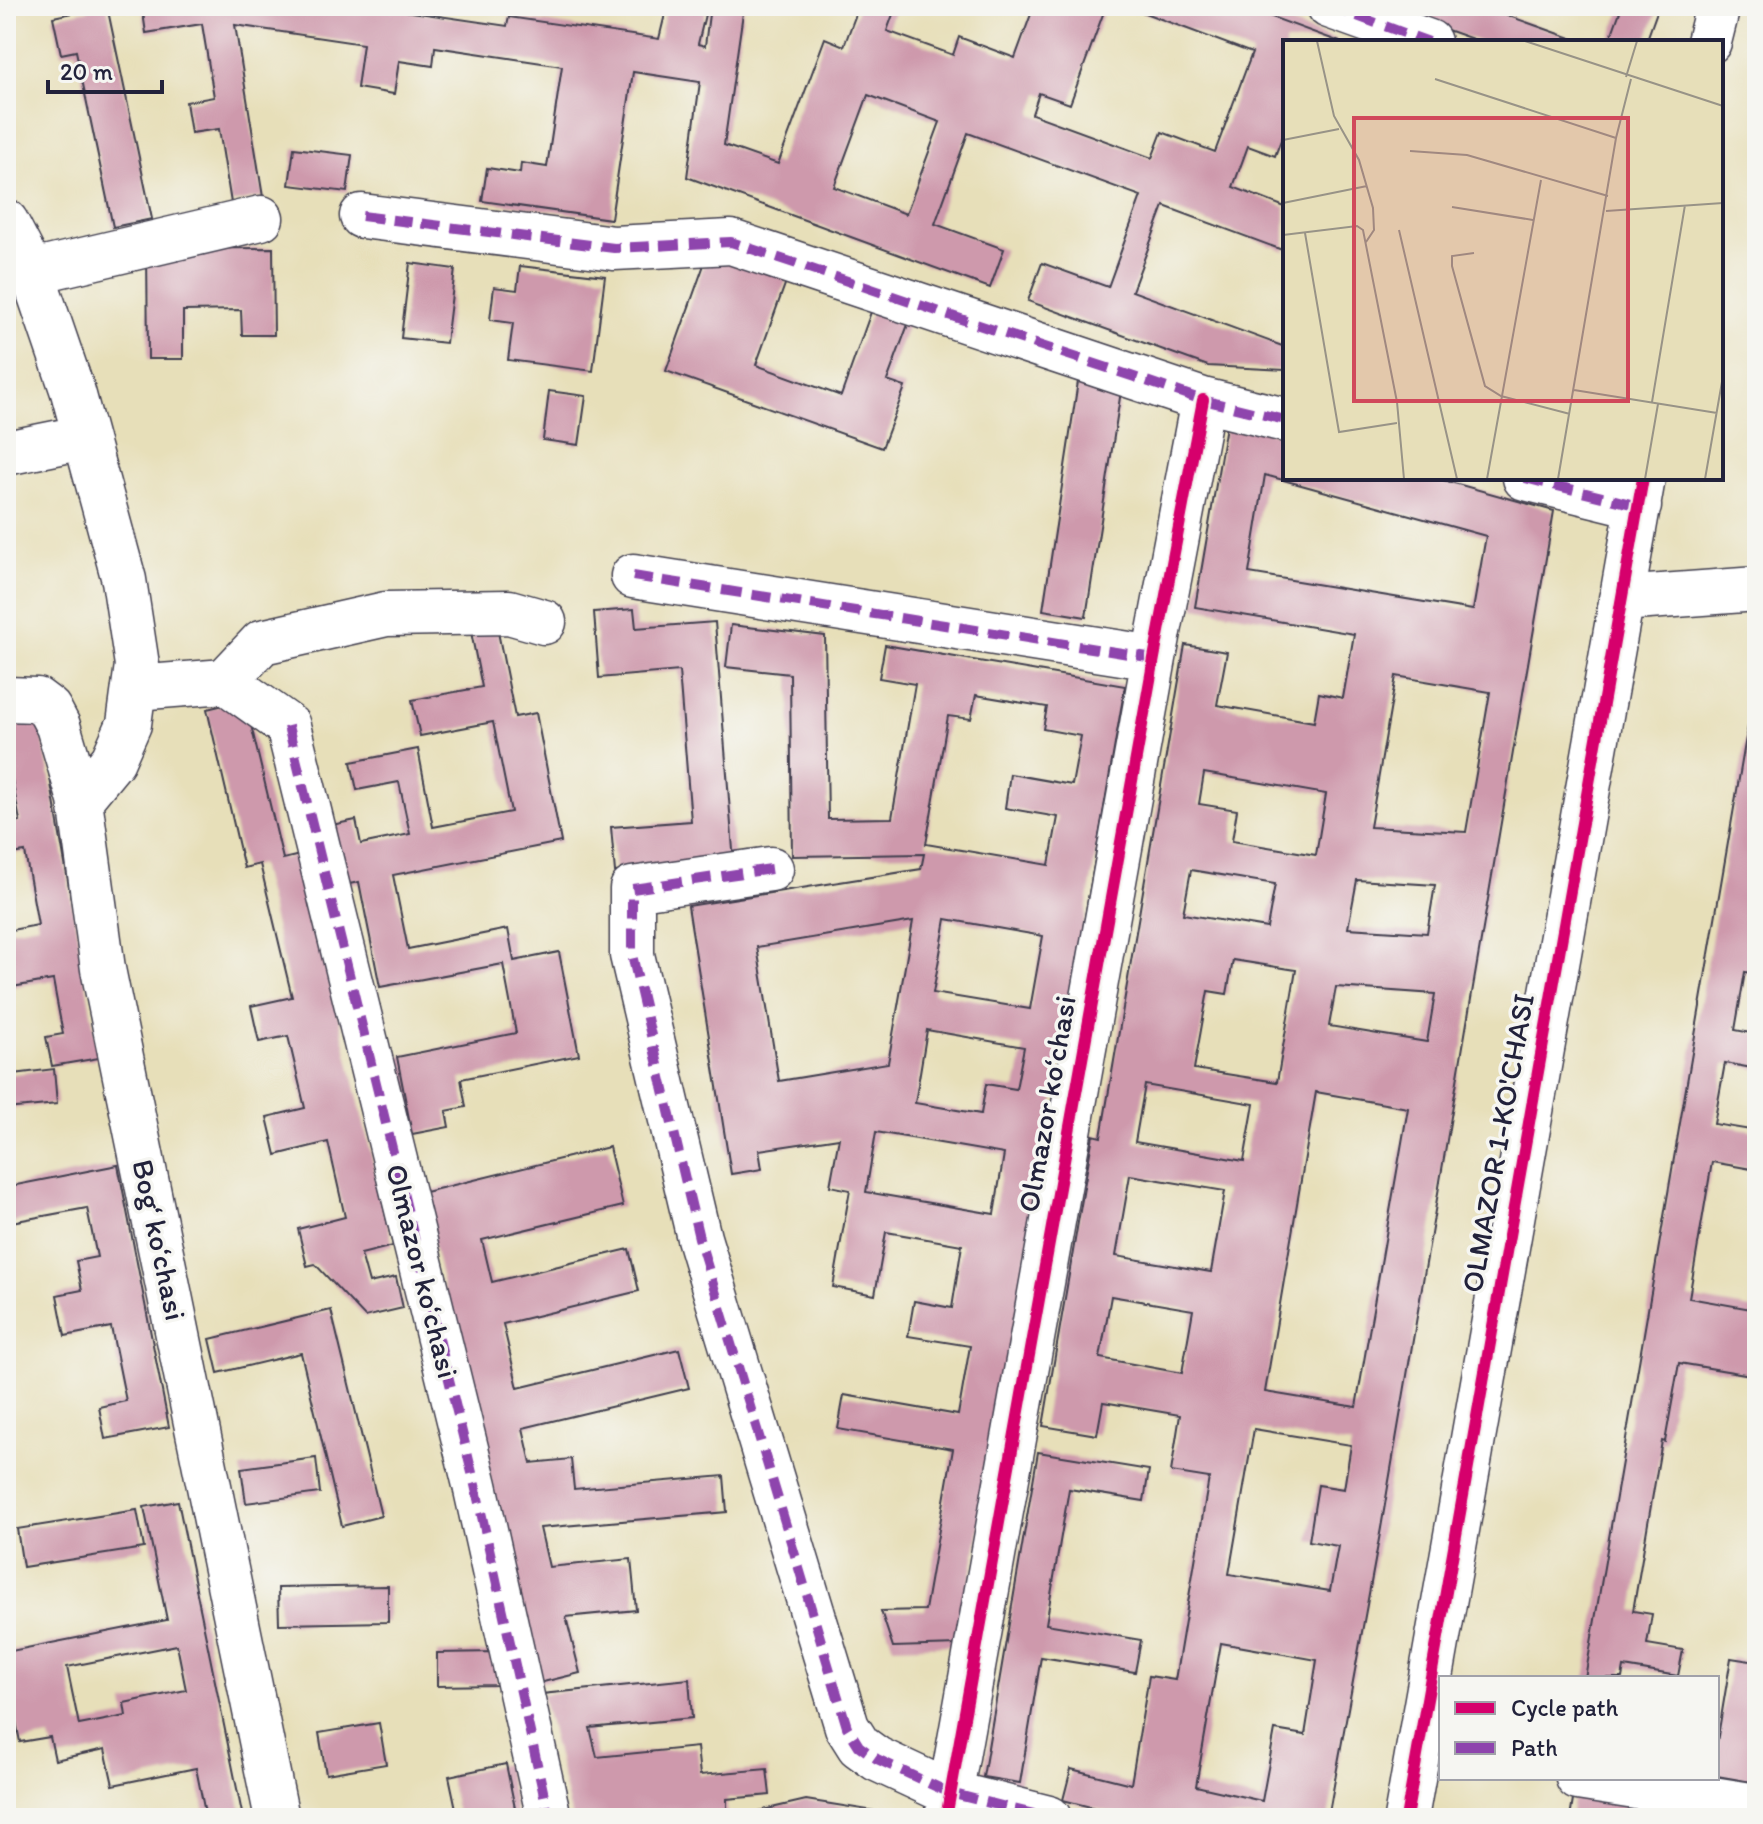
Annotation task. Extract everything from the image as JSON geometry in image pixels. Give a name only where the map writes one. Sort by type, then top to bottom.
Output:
[{"type":"street","points":[[1329,6],[1423,40]]},
{"type":"street","points":[[1710,40],[1718,6]]},
{"type":"street","points":[[362,216],[614,248],[731,242],[1203,400],[1283,420]]},
{"type":"street","points":[[32,272],[261,218]]},
{"type":"street","points":[[6,222],[32,272],[85,437],[124,580],[137,665],[129,724],[113,760],[80,800]]},
{"type":"street","name":"Olmazor koʻchasi","points":[[948,1805],[1203,400]]},
{"type":"street","points":[[6,453],[85,437]]},
{"type":"street","points":[[1542,480],[1641,492]]},
{"type":"street","name":"OLMAZOR 1-KO'CHASI","points":[[1442,1676],[1641,492]]},
{"type":"street","points":[[633,576],[1154,658]]},
{"type":"street","points":[[1621,599],[1757,589]]},
{"type":"street","points":[[135,688],[225,681],[262,642],[386,614],[509,612],[544,622]]},
{"type":"street","name":"Olmazor koʻchasi","points":[[225,681],[288,726],[475,1485],[549,1818]]},
{"type":"street","name":"Bogʻ koʻchasi","points":[[6,699],[37,700],[49,709],[58,726],[80,800],[103,969],[277,1818]]},
{"type":"street","points":[[771,869],[632,889],[632,955],[699,1238],[847,1727],[859,1746],[948,1805],[1049,1818]]},
{"type":"street","name":"OLMAZOR 1-KO'CHASI","points":[[1406,1818],[1429,1755],[1439,1695]]},
{"type":"street","points":[[1591,1780],[1757,1806]]},
{"type":"building","points":[[107,6],[152,219],[113,227],[76,51],[61,54],[53,17]]},
{"type":"building","points":[[142,6],[371,6],[507,26],[509,17],[659,39],[667,6],[707,6],[698,44],[705,46],[710,6],[744,6],[724,145],[778,164],[825,38],[844,46],[859,6],[896,6],[887,31],[953,55],[959,37],[1015,58],[1034,6],[1106,6],[1070,104],[1039,93],[1032,114],[1152,158],[1162,132],[1215,152],[1252,53],[1126,6],[1242,6],[1335,40],[1283,40],[1283,134],[1275,156],[1248,146],[1233,187],[1283,206],[1283,250],[1164,206],[1132,291],[1283,346],[1283,370],[1208,366],[1028,301],[1042,263],[1108,287],[1141,196],[968,133],[935,224],[1004,249],[990,288],[687,177],[700,82],[633,72],[611,219],[482,201],[487,168],[520,173],[521,163],[547,167],[562,66],[435,47],[433,66],[399,61],[394,94],[357,88],[363,44],[235,25],[263,197],[231,203],[219,129],[191,133],[186,102],[214,97],[202,24],[146,33]],"holes":[[[868,95],[940,122],[906,214],[834,187]]]},
{"type":"building","points":[[1380,6],[1494,6],[1492,10],[1576,40],[1475,40]]},
{"type":"building","points":[[1622,6],[1659,6],[1647,40],[1610,40]]},
{"type":"building","points":[[294,148],[352,155],[347,192],[289,185]]},
{"type":"building","points":[[273,248],[274,335],[242,335],[241,310],[183,311],[183,359],[148,359],[147,249]]},
{"type":"building","points":[[710,248],[788,276],[756,365],[841,396],[876,298],[913,311],[887,381],[905,387],[882,448],[666,371]]},
{"type":"building","points":[[410,263],[455,269],[446,343],[401,338]]},
{"type":"building","points":[[520,266],[605,276],[593,371],[508,360],[513,323],[490,320],[494,287],[517,290]]},
{"type":"building","points":[[1079,375],[1121,391],[1086,617],[1043,610]]},
{"type":"building","points":[[549,391],[586,396],[579,445],[543,440]]},
{"type":"building","points":[[1227,420],[1283,435],[1283,480],[1265,475],[1249,573],[1473,610],[1486,536],[1283,480],[1443,480],[1554,511],[1381,1528],[1328,1818],[1134,1818],[1063,1800],[1071,1769],[1131,1784],[1149,1676],[1175,1680],[1209,1478],[1171,1472],[1180,1415],[1103,1402],[1097,1435],[1043,1426],[1093,1135],[1101,1137],[1185,645],[1227,652],[1217,705],[1314,722],[1319,693],[1343,698],[1354,634],[1195,607]],"holes":[[[1396,676],[1490,692],[1466,832],[1370,827]],[[1204,773],[1326,794],[1316,855],[1232,841],[1237,810],[1199,804]],[[1191,870],[1275,884],[1267,928],[1183,914]],[[1357,880],[1435,885],[1427,933],[1348,928]],[[1233,960],[1296,970],[1277,1082],[1194,1069],[1208,991],[1227,994]],[[1336,987],[1435,994],[1427,1042],[1329,1026]],[[1145,1085],[1254,1104],[1244,1161],[1135,1142]],[[1316,1092],[1408,1108],[1356,1407],[1265,1392]],[[1130,1175],[1225,1191],[1211,1272],[1116,1256]],[[1111,1296],[1193,1310],[1182,1373],[1100,1358]],[[1254,1429],[1351,1445],[1344,1489],[1318,1485],[1309,1541],[1338,1546],[1330,1591],[1229,1574]],[[1221,1643],[1317,1660],[1305,1735],[1275,1730],[1262,1801],[1196,1786]]]},
{"type":"building","points":[[634,609],[636,628],[715,622],[734,863],[615,872],[611,827],[691,821],[679,671],[599,678],[594,612]]},
{"type":"building","points":[[496,622],[515,717],[536,713],[561,842],[393,875],[408,949],[508,929],[514,961],[559,952],[579,1055],[461,1079],[466,1107],[446,1111],[449,1127],[412,1134],[397,1057],[516,1033],[503,964],[380,987],[359,882],[335,887],[322,827],[356,820],[361,844],[410,834],[399,782],[357,790],[351,762],[418,749],[433,827],[511,812],[493,722],[420,736],[412,700],[482,687],[470,627]]},
{"type":"building","points":[[731,625],[825,636],[828,819],[892,818],[915,684],[879,678],[885,645],[1125,686],[959,1645],[893,1647],[881,1611],[925,1610],[953,1449],[838,1429],[844,1395],[958,1415],[970,1346],[908,1336],[914,1301],[952,1308],[962,1245],[886,1232],[875,1295],[833,1287],[850,1190],[830,1186],[839,1138],[759,1150],[762,1169],[731,1174],[688,906],[921,869],[924,854],[792,856],[790,674],[726,667]],"holes":[[[976,695],[1047,707],[1043,729],[1081,736],[1072,785],[1010,774],[1005,808],[1058,817],[1049,865],[926,844],[948,716],[971,719]],[[946,919],[1043,936],[1030,1009],[933,993]],[[913,921],[888,1063],[779,1081],[757,947]],[[927,1030],[1024,1047],[1016,1089],[986,1084],[981,1114],[915,1103]],[[876,1132],[1004,1154],[994,1214],[866,1192]]]},
{"type":"building","points":[[1755,685],[1757,895],[1754,912],[1757,912],[1757,974],[1745,972],[1735,1030],[1757,1034],[1757,1069],[1725,1063],[1714,1124],[1757,1131],[1757,1170],[1712,1162],[1689,1298],[1757,1310],[1757,1376],[1679,1363],[1665,1442],[1662,1441],[1633,1611],[1652,1614],[1647,1644],[1683,1650],[1678,1676],[1624,1667],[1622,1676],[1585,1676]]},
{"type":"building","points":[[245,700],[283,859],[300,855],[393,1246],[361,1254],[369,1283],[396,1277],[403,1308],[365,1317],[315,1264],[307,1266],[298,1229],[345,1217],[328,1142],[276,1155],[267,1117],[305,1108],[288,1036],[259,1042],[251,1006],[292,997],[260,864],[244,868],[207,709]]},
{"type":"building","points":[[37,704],[99,1058],[52,1066],[46,1037],[63,1034],[53,980],[6,988],[6,931],[38,925],[25,852],[6,855],[6,824],[20,821],[6,748],[6,710]]},
{"type":"building","points":[[54,1069],[57,1104],[6,1109],[6,1075]]},
{"type":"building","points":[[609,1147],[623,1206],[482,1240],[492,1282],[629,1249],[639,1291],[503,1324],[518,1388],[679,1349],[689,1388],[523,1428],[531,1463],[571,1459],[574,1489],[724,1476],[727,1512],[540,1528],[549,1567],[631,1559],[636,1610],[566,1617],[580,1673],[539,1683],[421,1193]]},
{"type":"building","points":[[118,1165],[169,1427],[105,1439],[99,1407],[126,1401],[111,1327],[65,1336],[57,1295],[82,1290],[76,1261],[97,1257],[87,1208],[6,1223],[6,1187]]},
{"type":"building","points":[[331,1310],[381,1516],[342,1526],[301,1353],[218,1373],[210,1339]]},
{"type":"building","points":[[1038,1452],[1149,1470],[1144,1501],[1069,1489],[1046,1624],[1141,1640],[1135,1672],[1041,1657],[1020,1783],[983,1777]]},
{"type":"building","points":[[316,1458],[320,1493],[246,1503],[241,1468]]},
{"type":"building","points":[[178,1501],[243,1818],[206,1818],[196,1768],[113,1785],[105,1749],[55,1760],[50,1737],[20,1742],[9,1685],[6,1685],[6,1652],[167,1620],[144,1507]],"holes":[[[177,1645],[186,1690],[124,1703],[126,1716],[79,1725],[67,1667]]]},
{"type":"building","points":[[137,1510],[144,1548],[23,1567],[17,1529]]},
{"type":"building","points":[[388,1586],[388,1622],[279,1624],[278,1588]]},
{"type":"building","points":[[497,1652],[497,1685],[437,1686],[437,1653]]},
{"type":"building","points":[[1731,1658],[1757,1662],[1757,1783],[1719,1776],[1719,1730]]},
{"type":"building","points":[[689,1679],[692,1718],[590,1728],[597,1757],[697,1747],[700,1775],[767,1769],[770,1795],[727,1799],[727,1818],[686,1818],[686,1813],[631,1818],[572,1818],[542,1694]]},
{"type":"building","points":[[379,1723],[386,1764],[326,1774],[319,1733]]},
{"type":"building","points":[[506,1764],[517,1818],[458,1818],[449,1776]]},
{"type":"building","points":[[1574,1794],[1696,1818],[1570,1818]]},
{"type":"building","points":[[806,1800],[906,1816],[906,1818],[729,1818]]},
{"type":"marked path","points":[[1329,6],[1423,40]]},
{"type":"marked path","points":[[362,216],[614,248],[731,242],[1203,400],[1283,420]]},
{"type":"marked path","points":[[1533,480],[1639,506]]},
{"type":"marked path","points":[[633,576],[1154,658]]},
{"type":"marked path","points":[[288,726],[475,1485],[549,1818]]},
{"type":"marked path","points":[[771,869],[632,889],[632,955],[699,1238],[847,1727],[859,1746],[877,1759],[950,1793],[1049,1818]]},
{"type":"cycle path","points":[[946,1818],[1203,400]]},
{"type":"cycle path","points":[[1406,1818],[1643,480]]}]
